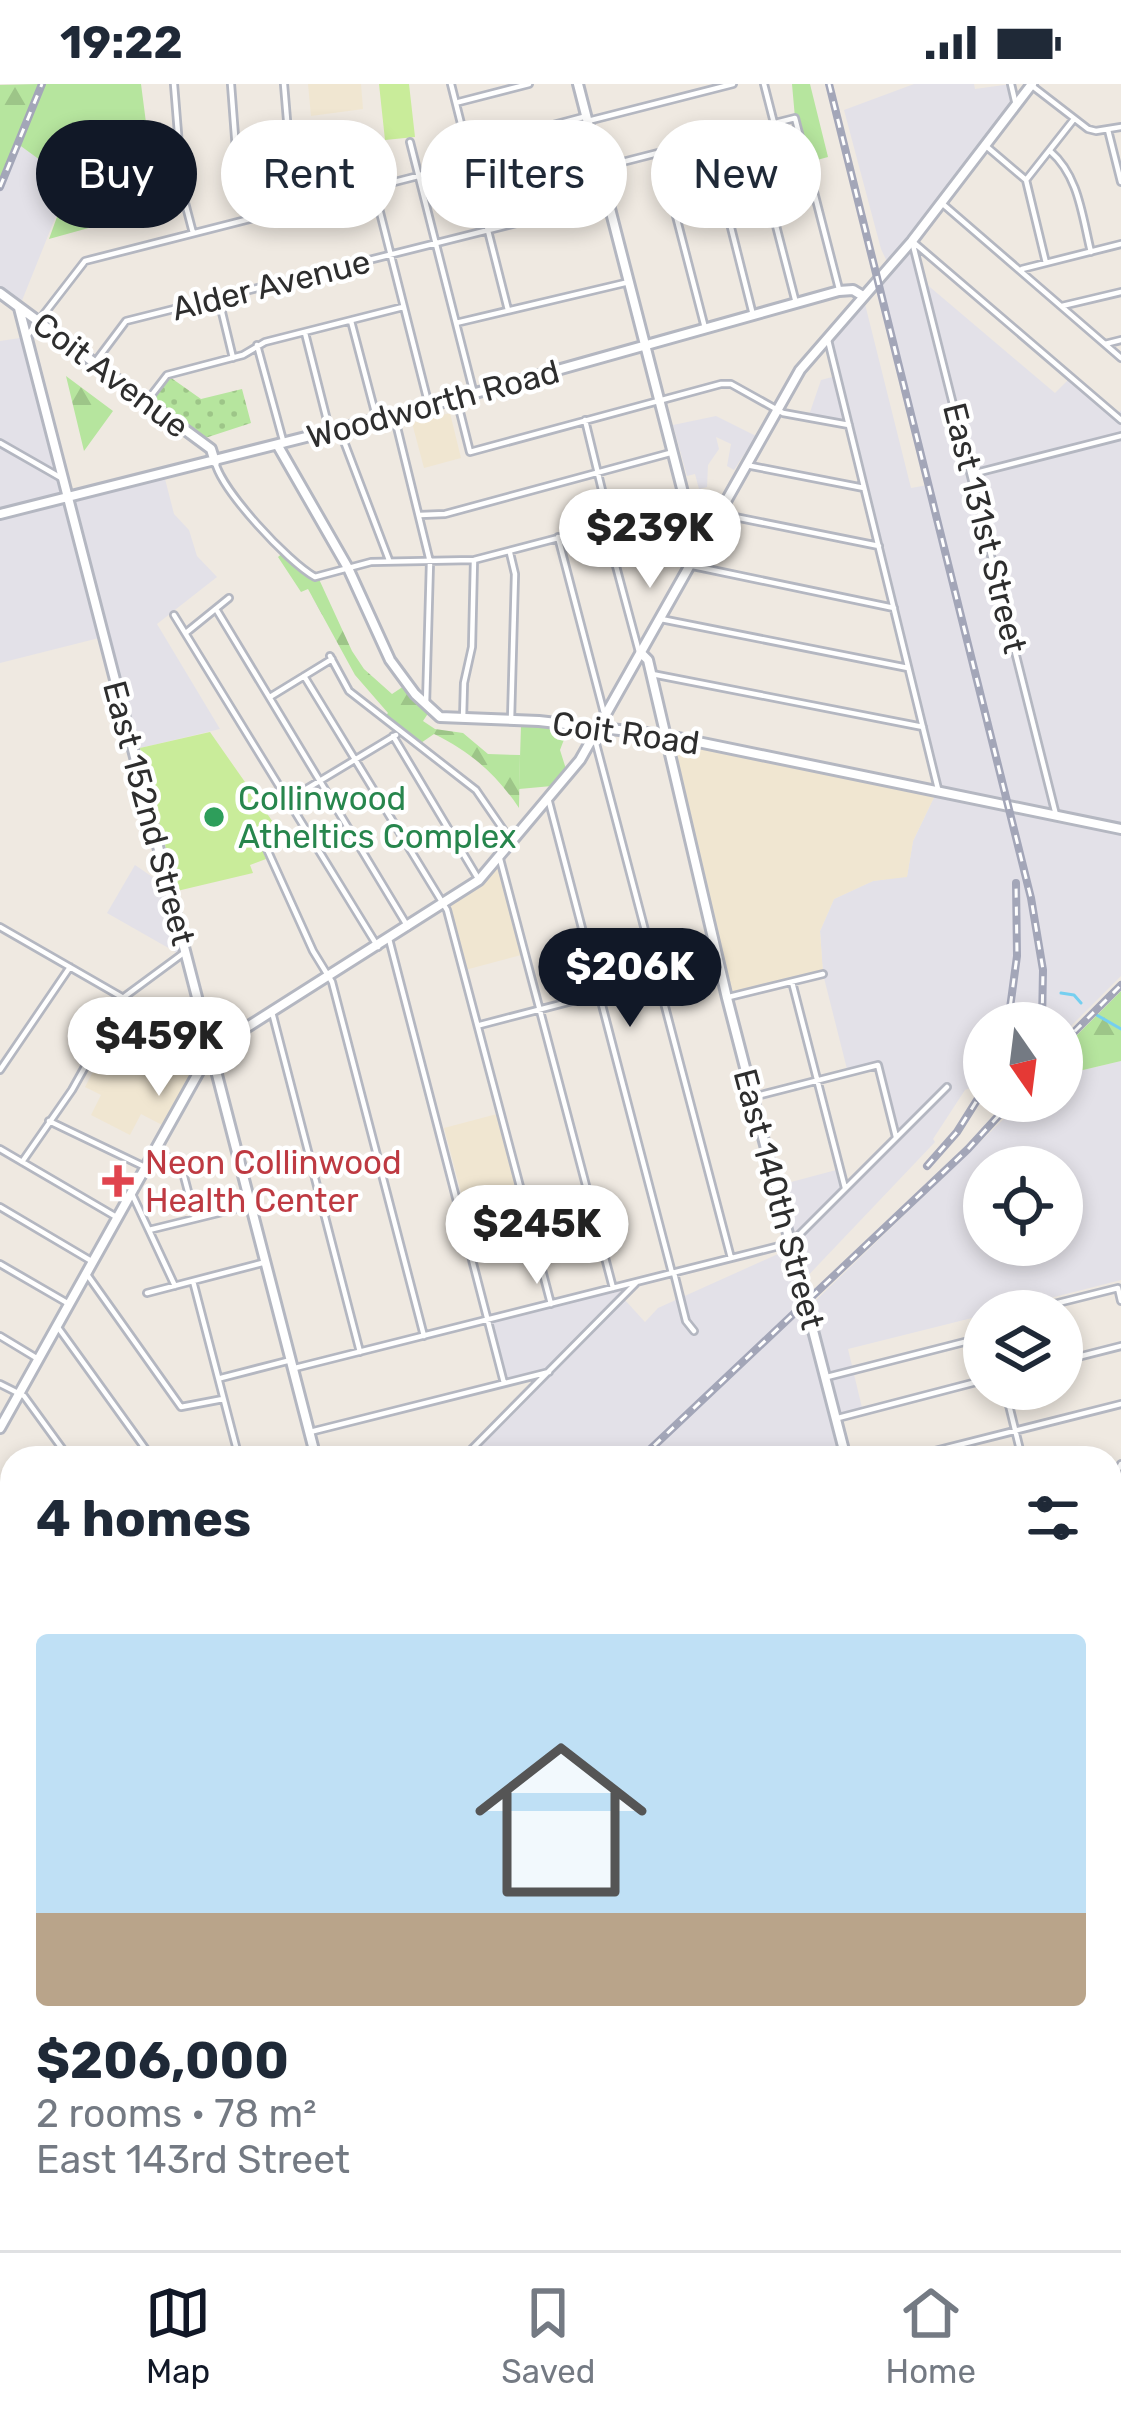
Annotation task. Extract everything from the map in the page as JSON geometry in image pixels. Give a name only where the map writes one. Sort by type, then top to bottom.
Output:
[{"type":"street","points":[[174,84],[183,195],[193,233]]},
{"type":"street","points":[[230,84],[234,120]]},
{"type":"street","points":[[284,84],[287,120]]},
{"type":"street","points":[[451,84],[460,120]]},
{"type":"street","points":[[456,103],[524,84]]},
{"type":"street","points":[[578,84],[587,119]]},
{"type":"street","points":[[583,120],[733,84]]},
{"type":"street","points":[[764,84],[773,120]]},
{"type":"street","points":[[1012,84],[1016,107]]},
{"type":"street","points":[[0,1428],[211,1050],[479,880],[580,760],[800,370],[912,242],[1032,85],[1088,129],[1121,127]]},
{"type":"street","points":[[1025,180],[1074,119]]},
{"type":"street","points":[[1108,130],[1121,182]]},
{"type":"street","points":[[410,142],[474,394]]},
{"type":"street","points":[[986,146],[1025,180],[1046,263]]},
{"type":"street","points":[[1050,152],[1063,162],[1072,179],[1090,252]]},
{"type":"street","points":[[397,181],[421,175]]},
{"type":"street","points":[[941,203],[1121,358]]},
{"type":"street","points":[[821,220],[839,291]]},
{"type":"street","points":[[27,337],[85,261],[221,226]]},
{"type":"street","points":[[384,228],[429,406]]},
{"type":"street","name":"Alder Avenue","points":[[95,364],[126,321],[496,228]]},
{"type":"street","points":[[615,228],[697,548]]},
{"type":"street","points":[[679,228],[705,328]]},
{"type":"street","points":[[731,228],[753,315]]},
{"type":"street","points":[[777,228],[796,303]]},
{"type":"street","points":[[488,230],[508,310]]},
{"type":"street","points":[[912,242],[1121,420]]},
{"type":"street","name":"East 131st Street","points":[[912,242],[1056,815]]},
{"type":"street","points":[[1019,270],[1121,244]]},
{"type":"street","points":[[456,323],[628,282]]},
{"type":"street","name":"Woodworth Road","points":[[0,514],[377,420],[839,291],[853,290],[863,296]]},
{"type":"street","points":[[1061,307],[1121,292]]},
{"type":"street","name":"Coit Avenue","points":[[0,293],[211,449],[215,462]]},
{"type":"street","points":[[218,298],[233,358]]},
{"type":"street","points":[[147,401],[166,375],[233,358],[257,345],[403,307]]},
{"type":"street","name":"East 152nd Street","points":[[19,308],[313,1446]]},
{"type":"street","points":[[350,320],[377,420]]},
{"type":"street","points":[[304,332],[335,431],[389,560]]},
{"type":"street","points":[[827,339],[938,789]]},
{"type":"street","points":[[1105,344],[1121,340]]},
{"type":"street","points":[[257,345],[281,445],[348,568],[390,660],[426,705]]},
{"type":"street","points":[[457,398],[470,452],[731,384],[777,410],[849,425]]},
{"type":"street","points":[[394,415],[430,562],[426,705]]},
{"type":"street","name":"East 140th Street","points":[[585,420],[636,649],[648,660],[718,963],[843,1446]]},
{"type":"street","points":[[972,474],[1121,436]]},
{"type":"street","points":[[0,443],[63,479]]},
{"type":"street","points":[[420,515],[445,514],[672,452]]},
{"type":"street","points":[[215,462],[222,478],[271,537],[315,577],[389,560],[474,560],[686,505]]},
{"type":"street","points":[[745,465],[864,488]]},
{"type":"street","points":[[718,514],[879,546]]},
{"type":"street","points":[[690,522],[710,528]]},
{"type":"street","points":[[558,538],[605,717]]},
{"type":"street","points":[[510,552],[515,574],[511,721]]},
{"type":"street","points":[[463,719],[464,683],[471,658],[474,560]]},
{"type":"street","points":[[688,565],[894,608]]},
{"type":"street","points":[[186,632],[229,598]]},
{"type":"street","points":[[215,609],[408,927]]},
{"type":"street","points":[[174,615],[377,947]]},
{"type":"street","points":[[660,619],[908,668]]},
{"type":"street","points":[[269,697],[331,658],[349,691],[476,790],[511,841]]},
{"type":"street","points":[[651,674],[923,727]]},
{"type":"street","points":[[304,676],[444,904],[551,1304]]},
{"type":"street","name":"Coit Road","points":[[426,705],[440,717],[664,735],[1121,829]]},
{"type":"street","points":[[288,800],[400,732]]},
{"type":"street","points":[[597,732],[731,1258]]},
{"type":"street","points":[[393,736],[479,880]]},
{"type":"street","points":[[548,798],[686,1321],[694,1330]]},
{"type":"street","points":[[261,836],[328,977],[424,1336]]},
{"type":"street","points":[[500,855],[613,1288]]},
{"type":"street","points":[[1,931],[211,1050]]},
{"type":"street","points":[[388,939],[504,1383]]},
{"type":"street","points":[[22,1162],[71,1090],[124,997],[185,952]]},
{"type":"street","points":[[479,1025],[718,963]]},
{"type":"street","points":[[0,1070],[70,967]]},
{"type":"street","points":[[727,998],[823,974]]},
{"type":"street","points":[[792,982],[845,1188]]},
{"type":"street","points":[[272,1012],[360,1352]]},
{"type":"street","points":[[753,1097],[878,1065],[896,1137]]},
{"type":"street","points":[[218,1378],[360,1352],[791,1243],[947,1087]]},
{"type":"street","points":[[49,1121],[147,1168]]},
{"type":"street","points":[[0,1149],[118,1218]]},
{"type":"street","points":[[156,1150],[181,1165],[195,1219]]},
{"type":"street","points":[[132,1194],[175,1286]]},
{"type":"street","points":[[149,1230],[251,1205]]},
{"type":"street","points":[[0,1207],[93,1262]]},
{"type":"street","points":[[147,1293],[266,1262]]},
{"type":"street","points":[[0,1264],[69,1304]]},
{"type":"street","points":[[86,1273],[184,1409],[223,1399]]},
{"type":"street","points":[[193,1281],[236,1446]]},
{"type":"street","points":[[475,1446],[636,1283]]},
{"type":"street","points":[[1083,1297],[1118,1288],[1121,1300]]},
{"type":"street","points":[[57,1325],[143,1446]]},
{"type":"street","points":[[0,1336],[38,1359]]},
{"type":"street","points":[[825,1377],[963,1342]]},
{"type":"street","points":[[1083,1356],[1121,1346]]},
{"type":"street","points":[[309,1432],[549,1372]]},
{"type":"street","points":[[0,1384],[20,1394],[60,1446]]},
{"type":"street","points":[[836,1419],[963,1386]]},
{"type":"street","points":[[954,1446],[1121,1404]]},
{"type":"street","points":[[1010,1410],[1019,1446]]},
{"type":"shaded area","points":[[308,84],[361,84],[363,109],[311,116]]},
{"type":"shaded area","points":[[914,84],[974,84],[975,89],[1011,84],[1016,107],[912,242],[924,282],[1055,393],[1071,377],[1117,415],[1121,410],[1121,976],[1083,1014],[1083,1002],[963,1002],[963,1093],[935,1142],[801,1283],[776,1186],[840,1169],[845,1187],[896,1137],[878,1066],[848,1073],[823,974],[820,931],[834,899],[873,881],[907,876],[913,841],[938,789],[849,426],[808,418],[821,380],[836,376],[827,339],[863,296],[911,488],[928,485],[878,280],[889,266],[844,110]]},
{"type":"shaded area","points":[[18,144],[36,157],[36,228],[51,228],[19,308],[0,293],[0,187]]},
{"type":"shaded area","points":[[27,337],[68,499],[164,475],[174,514],[189,530],[197,556],[217,577],[157,624],[220,729],[132,750],[103,637],[0,663],[0,341]]},
{"type":"shaded area","points":[[450,413],[461,458],[424,468],[412,423]]},
{"type":"shaded area","points":[[716,416],[756,436],[734,470],[727,466],[731,444],[716,437],[719,449],[708,465],[707,487],[699,489],[695,474],[687,476],[673,425]]},
{"type":"shaded area","points":[[664,735],[938,789],[913,841],[907,877],[873,881],[834,899],[820,931],[823,974],[727,998]]},
{"type":"shaded area","points":[[500,855],[525,954],[465,970],[444,905],[471,888]]},
{"type":"shaded area","points":[[135,865],[167,887],[185,952],[179,954],[107,913]]},
{"type":"shaded area","points":[[126,1008],[198,1046],[201,1055],[164,1126],[141,1114],[130,1135],[91,1115],[101,1095],[85,1087]]},
{"type":"shaded area","points":[[1121,1061],[1121,1280],[1082,1290],[963,1290],[963,1320],[848,1349],[863,1412],[836,1419],[808,1308],[963,1158],[963,1266],[1083,1266],[1083,1146],[976,1146],[1001,1122],[1083,1122],[1083,1070]]},
{"type":"shaded area","points":[[497,1114],[521,1201],[467,1215],[444,1128]]},
{"type":"shaded area","points":[[789,1249],[841,1446],[475,1446],[547,1374],[504,1383],[487,1320],[636,1283],[624,1299],[645,1322],[658,1308]]},
{"type":"green space","points":[[39,84],[0,179],[0,85]]},
{"type":"green space","points":[[42,84],[141,84],[146,120],[36,120],[36,157],[18,144]]},
{"type":"green space","points":[[379,84],[409,84],[415,137],[397,139],[397,120],[383,120]]},
{"type":"green space","points":[[792,84],[810,84],[819,120],[795,118]]},
{"type":"green space","points":[[821,129],[828,157],[821,159]]},
{"type":"green space","points":[[53,228],[89,228],[49,239]]},
{"type":"green space","points":[[167,375],[201,399],[242,389],[251,423],[199,440],[147,402]]},
{"type":"green space","points":[[66,376],[113,411],[84,451]]},
{"type":"green space","points":[[285,551],[308,574],[318,577],[364,669],[392,694],[407,684],[431,709],[423,721],[435,729],[463,733],[488,754],[520,755],[519,808],[492,774],[460,748],[434,734],[418,745],[383,719],[388,713],[355,675],[308,589],[301,592],[278,557]]},
{"type":"green space","points":[[521,726],[568,729],[560,750],[566,769],[552,786],[519,789]]},
{"type":"green space","name":"Collinwood Atheltics Complex","points":[[210,732],[275,825],[257,836],[266,859],[250,865],[253,873],[177,891],[140,748]]},
{"type":"green space","points":[[1121,991],[1121,1061],[1083,1070],[1083,1029]]},
{"type":"waterway","points":[[1061,993],[1074,995],[1080,1002]]},
{"type":"waterway","points":[[1095,1014],[1121,1029]]},
{"type":"railway","points":[[0,187],[42,84]]},
{"type":"railway","points":[[829,84],[1031,898],[1043,970],[1042,1002]]},
{"type":"railway","points":[[1011,1002],[1017,956],[1016,883]]},
{"type":"railway","points":[[1083,1023],[1121,985]]},
{"type":"railway","points":[[927,1166],[963,1122]]},
{"type":"railway","points":[[654,1446],[993,1122]]},
{"type":"place","name":"Collinwood Atheltics Complex","points":[[214,817]]},
{"type":"place","name":"Neon Collinwood Health Center","points":[[118,1181]]}]
